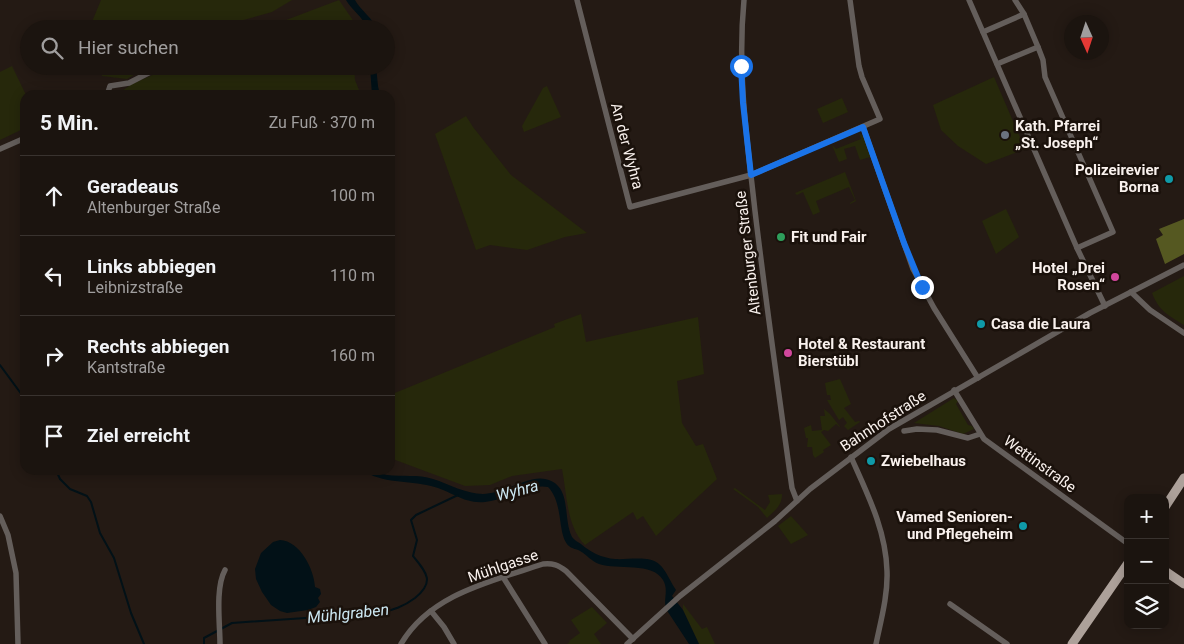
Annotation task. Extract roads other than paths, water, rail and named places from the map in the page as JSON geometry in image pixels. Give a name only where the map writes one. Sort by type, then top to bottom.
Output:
[{"type":"main road","points":[[1169,501],[1184,478]]},
{"type":"main road","points":[[1072,644],[1124,569]]},
{"type":"main road","points":[[1169,574],[1184,584]]},
{"type":"street","name":"An der Wyhra","points":[[577,0],[630,207],[751,175]]},
{"type":"street","name":"Altenburger Straße","points":[[744,0],[741,82],[775,372],[792,488],[797,501]]},
{"type":"street","points":[[751,175],[880,119],[862,77],[850,0]]},
{"type":"street","points":[[969,0],[1077,248],[1105,306]]},
{"type":"street","points":[[1015,0],[1024,14],[1038,47],[1043,60],[1048,86],[1112,232],[1077,248]]},
{"type":"street","points":[[983,32],[1024,14]]},
{"type":"street","points":[[997,64],[1038,47]]},
{"type":"street","points":[[109,90],[110,86],[130,83],[145,75]]},
{"type":"street","points":[[863,127],[913,270],[934,308],[978,378]]},
{"type":"street","points":[[0,150],[20,140]]},
{"type":"street","name":"Bahnhofstraße","points":[[627,644],[680,596],[787,511],[810,488],[889,429],[954,390],[1105,306],[1184,265]]},
{"type":"street","points":[[1131,292],[1150,310],[1184,332]]},
{"type":"street","name":"Wettinstraße","points":[[954,390],[980,434],[989,443],[1124,541]]},
{"type":"street","points":[[904,431],[917,429],[937,430],[968,438],[980,434]]},
{"type":"street","points":[[851,457],[875,513],[886,559],[886,588],[876,644]]},
{"type":"street","points":[[0,516],[8,535],[16,573],[18,644]]},
{"type":"street","name":"Mühlgasse","points":[[401,644],[412,627],[448,600],[503,577],[543,564],[556,564],[566,571],[633,639]]},
{"type":"street","points":[[220,644],[221,577],[225,570]]},
{"type":"street","points":[[503,577],[545,644]]},
{"type":"street","points":[[950,604],[1007,644]]},
{"type":"street","points":[[431,611],[444,627],[454,644]]},
{"type":"water","points":[[346,0],[355,0],[371,20],[362,20]]},
{"type":"water","points":[[371,75],[377,75],[379,90],[372,90]]},
{"type":"water","name":"Wyhra","points":[[372,475],[427,477],[477,494],[499,491],[539,478],[554,482],[560,488],[563,495],[569,529],[575,540],[601,556],[615,559],[638,558],[650,560],[655,561],[662,567],[676,590],[672,596],[683,610],[699,644],[689,644],[666,609],[666,587],[658,574],[643,569],[599,564],[569,546],[563,535],[559,510],[548,487],[533,487],[493,501],[477,502],[431,486],[378,478]]},
{"type":"water","points":[[280,540],[294,545],[309,564],[315,587],[320,589],[321,594],[318,598],[320,602],[316,607],[287,613],[271,605],[262,592],[256,579],[255,569],[261,553],[273,542]]},
{"type":"waterway","name":"Mühlgraben","points":[[0,365],[20,392]]},
{"type":"waterway","name":"Mühlgraben","points":[[58,475],[70,489],[87,496],[91,502],[100,533],[114,558],[131,613],[144,644]]},
{"type":"waterway","name":"Mühlgraben","points":[[204,644],[204,638],[232,623],[379,613],[406,604],[421,592],[427,582],[427,577],[422,567],[413,556],[417,540],[411,520],[416,515],[458,495]]},
{"type":"place","name":"Kath. Pfarrei „St. Joseph“","points":[[1005,135]]},
{"type":"place","name":"Polizeirevier Borna","points":[[1169,179]]},
{"type":"place","name":"Fit und Fair","points":[[781,237]]},
{"type":"place","name":"Hotel „Drei Rosen“","points":[[1115,277]]},
{"type":"place","name":"Casa die Laura","points":[[981,324]]},
{"type":"place","name":"Hotel & Restaurant Bierstübl","points":[[788,353]]},
{"type":"place","name":"Zwiebelhaus","points":[[871,461]]},
{"type":"place","name":"Vamed Senioren- und Pflegeheim","points":[[1023,526]]}]
